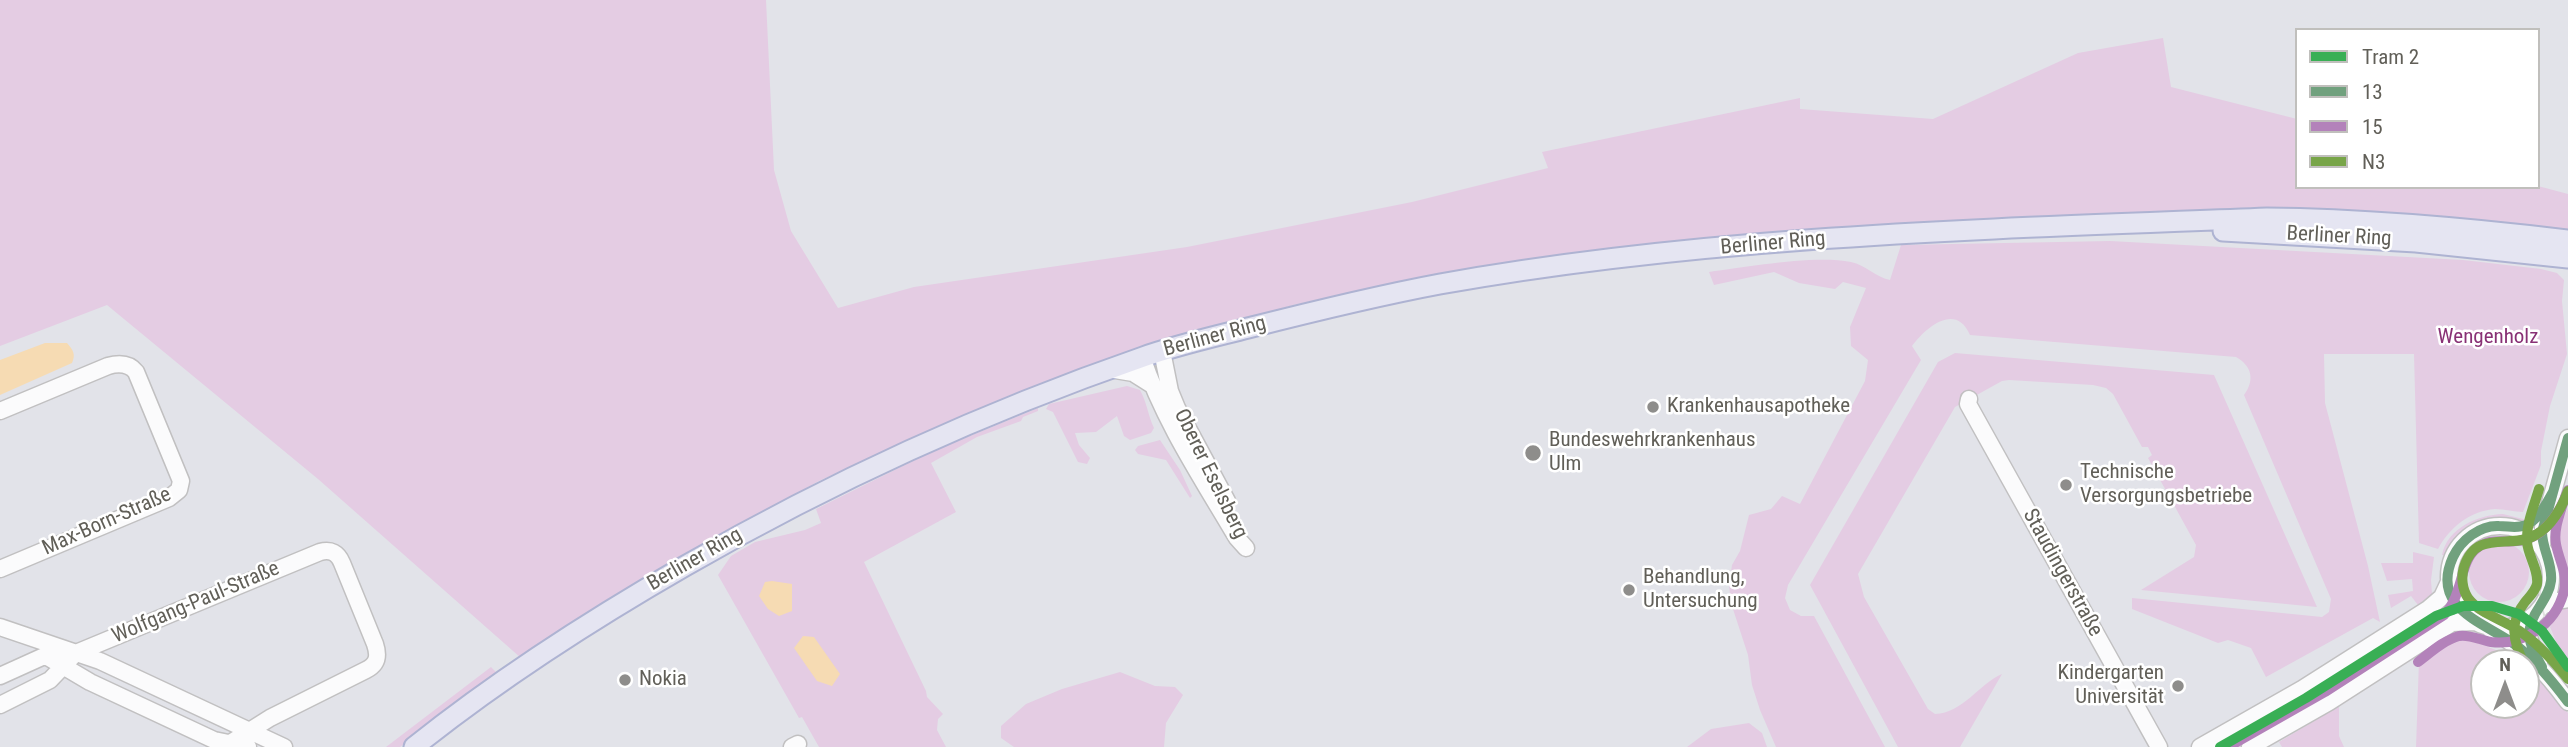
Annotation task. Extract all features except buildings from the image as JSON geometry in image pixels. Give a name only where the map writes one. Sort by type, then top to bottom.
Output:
[{"type":"main road","name":"Berliner Ring","points":[[414,747],[469,704],[573,633],[771,517],[926,442],[1016,404],[1142,357],[1297,315],[1440,285],[1585,263],[1763,244],[1921,232],[2267,218],[2440,226],[2568,240]]},
{"type":"main road","name":"Berliner Ring","points":[[2110,225],[2392,240],[2568,258]]},
{"type":"street","name":"Oberer Eselsberg","points":[[1142,357],[1152,386],[1179,438],[1237,538],[1246,548],[1246,534],[1177,408],[1170,391],[1162,351]]},
{"type":"street","name":"Max-Born-Straße","points":[[0,411],[108,366],[120,364],[130,367],[136,372],[155,415],[180,474],[181,484],[177,492],[169,498],[0,569]]},
{"type":"street","points":[[1109,369],[1133,373],[1152,386]]},
{"type":"street","name":"Staudingerstraße","points":[[1969,398],[1968,404],[2159,747]]},
{"type":"street","points":[[2542,548],[2542,532],[2568,438]]},
{"type":"street","points":[[2513,528],[2533,520],[2553,492]]},
{"type":"street","points":[[2542,667],[2514,644],[2465,615],[2455,603],[2449,582],[2449,569],[2454,553],[2470,535],[2493,526],[2513,528],[2533,538],[2542,548],[2549,563],[2550,588],[2528,627],[2528,636],[2542,667],[2568,702]]},
{"type":"street","name":"Wolfgang-Paul-Straße","points":[[0,705],[50,680],[70,659],[317,553],[330,551],[340,559],[375,644],[377,659],[366,670],[276,715],[249,739]]},
{"type":"street","points":[[2551,575],[2558,585],[2568,591]]},
{"type":"street","points":[[2200,747],[2317,680],[2428,609],[2442,597],[2449,582]]},
{"type":"street","points":[[2250,747],[2329,702],[2452,624],[2462,621],[2507,628],[2519,625],[2552,601],[2568,599]]},
{"type":"street","points":[[0,627],[70,659],[100,661],[249,739],[284,747]]},
{"type":"street","points":[[0,634],[46,656]]},
{"type":"street","name":"Wolfgang-Paul-Straße","points":[[0,676],[46,656],[70,659]]},
{"type":"street","points":[[70,659],[90,682],[227,746],[249,739]]},
{"type":"green space","points":[[0,0],[766,0],[774,170],[791,231],[838,308],[914,287],[1187,247],[1412,202],[1548,168],[1542,152],[1800,98],[1800,109],[1933,119],[2078,53],[2163,38],[2171,87],[2295,118],[2295,189],[2540,189],[2540,187],[2568,194],[2568,233],[2264,210],[1442,278],[1297,304],[1135,351],[1013,394],[819,481],[718,538],[521,658],[318,479],[107,305],[0,346]]},
{"type":"green space","name":"Wengenholz","points":[[2110,241],[2463,260],[2557,273],[2564,280],[2562,301],[2567,354],[2550,406],[2541,451],[2541,465],[2523,512],[2486,510],[2455,527],[2438,549],[2419,543],[2414,354],[2324,354],[2325,403],[2380,622],[2373,618],[2266,677],[2251,648],[2228,640],[2218,643],[2132,609],[2132,598],[2322,617],[2329,612],[2331,599],[2244,395],[2251,379],[2246,365],[2236,357],[1970,335],[1957,320],[1941,321],[1933,325],[1912,346],[1921,360],[1788,585],[1785,598],[1790,610],[1801,616],[1814,616],[1885,747],[1776,747],[1752,685],[1748,655],[1731,603],[1729,585],[1732,565],[1740,551],[1749,515],[1771,509],[1782,496],[1800,504],[1865,381],[1868,360],[1851,346],[1850,327],[1866,288],[1843,282],[1835,289],[1799,283],[1774,272],[1714,285],[1709,272],[1781,263],[1836,260],[1851,262],[1890,280],[1901,245]]},
{"type":"green space","points":[[1955,353],[2214,375],[2317,607],[2141,590],[2194,557],[2196,545],[2148,458],[2152,455],[2148,447],[2142,447],[2113,394],[2106,388],[2093,385],[2002,381],[1955,407],[1858,574],[1864,597],[1928,709],[1935,714],[1954,709],[2002,674],[1960,747],[1898,747],[1810,585],[1938,362]]},
{"type":"green space","points":[[1127,386],[1140,390],[1154,428],[1151,433],[1130,440],[1124,436],[1117,416],[1096,432],[1075,433],[1079,445],[1090,458],[1087,464],[1078,462],[1053,412],[1046,409],[1049,404]]},
{"type":"green space","points":[[1038,408],[1038,411],[1023,417],[1021,421],[977,437],[931,463],[956,512],[864,562],[927,697],[943,714],[938,719],[937,730],[946,747],[819,747],[802,717],[799,718],[718,575],[731,556],[755,542],[805,530],[821,523],[816,509],[931,452]]},
{"type":"green space","points":[[1160,440],[1180,470],[1192,496],[1190,498],[1166,460],[1138,454],[1135,450],[1138,446]]},
{"type":"green space","points":[[2568,508],[2568,577],[2564,556],[2554,534]]},
{"type":"green space","points":[[2503,514],[2527,520],[2499,520],[2475,526],[2456,541],[2447,555],[2442,555],[2450,537],[2457,530],[2474,520]]},
{"type":"green space","points":[[2549,538],[2560,560],[2562,582],[2546,542]]},
{"type":"green space","points":[[2499,542],[2520,551],[2529,572],[2520,593],[2499,602],[2478,593],[2469,572],[2478,551]]},
{"type":"green space","points":[[2413,552],[2434,557],[2432,594],[2418,605],[2411,596],[2391,608],[2388,595],[2413,591],[2412,579],[2387,581],[2381,563],[2413,563]]},
{"type":"green space","points":[[2437,607],[2439,612],[2424,621],[2429,628],[2443,619],[2446,623],[2243,747],[2207,747]]},
{"type":"green space","points":[[2568,607],[2568,661],[2559,649],[2550,627],[2560,610]]},
{"type":"green space","points":[[2453,633],[2493,649],[2470,649],[2470,719],[2540,719],[2540,676],[2568,713],[2568,747],[2416,747],[2417,656]]},
{"type":"green space","points":[[491,667],[497,673],[400,747],[386,747]]},
{"type":"green space","points":[[1120,672],[1155,686],[1175,687],[1183,695],[1166,723],[1164,747],[1014,747],[1001,738],[1001,726],[1026,704],[1062,689]]},
{"type":"green space","points":[[2339,706],[2339,736],[2344,747],[2282,747],[2279,742]]},
{"type":"green space","points":[[1749,723],[1762,733],[1767,747],[1687,747],[1711,729]]},
{"type":"shaded area","points":[[45,343],[67,343],[73,352],[72,363],[0,395],[0,360]]},
{"type":"shaded area","points":[[765,582],[792,584],[792,611],[779,616],[768,609],[759,596]]},
{"type":"shaded area","points":[[803,636],[814,637],[840,674],[832,686],[817,681],[794,648]]},
{"type":"tram line","points":[[2501,614],[2476,604],[2466,592],[2462,579],[2470,554],[2492,539],[2506,539],[2520,544],[2532,557],[2544,615],[2562,658]]},
{"type":"tram line","name":"2","points":[[2220,747],[2306,698],[2436,616],[2463,606],[2492,606],[2519,614],[2542,631],[2568,667]]},
{"type":"transit line","name":"13","points":[[2542,667],[2533,650],[2529,630],[2550,584],[2551,575],[2542,532],[2568,438]]},
{"type":"transit line","name":"N3","points":[[2518,649],[2514,632],[2517,617],[2537,584],[2527,535],[2539,489]]},
{"type":"transit line","name":"15","points":[[2228,747],[2325,692],[2444,615],[2455,598],[2467,562],[2476,549],[2491,542],[2527,539],[2543,530],[2555,516],[2568,490]]},
{"type":"transit line","name":"N3","points":[[2568,491],[2556,515],[2537,534],[2527,539],[2486,543],[2477,547],[2464,567],[2462,579],[2466,594],[2473,604],[2532,640],[2568,679]]},
{"type":"transit line","name":"13","points":[[2553,492],[2538,515],[2526,525],[2492,526],[2466,539],[2453,557],[2448,575],[2449,590],[2465,613],[2517,646],[2531,659],[2568,702]]},
{"type":"transit line","name":"15","points":[[2418,662],[2459,636],[2503,642],[2526,636],[2546,623],[2560,603],[2565,585],[2555,538],[2565,497]]},
{"type":"place","name":"Krankenhausapotheke","points":[[1653,407]]},
{"type":"place","name":"Bundeswehrkrankenhaus Ulm","points":[[1533,453]]},
{"type":"place","name":"Technische Versorgungsbetriebe","points":[[2066,485]]},
{"type":"place","name":"Behandlung, Untersuchung","points":[[1629,590]]},
{"type":"place","name":"Nokia","points":[[625,680]]},
{"type":"place","name":"Kindergarten Universität","points":[[2178,686]]}]
